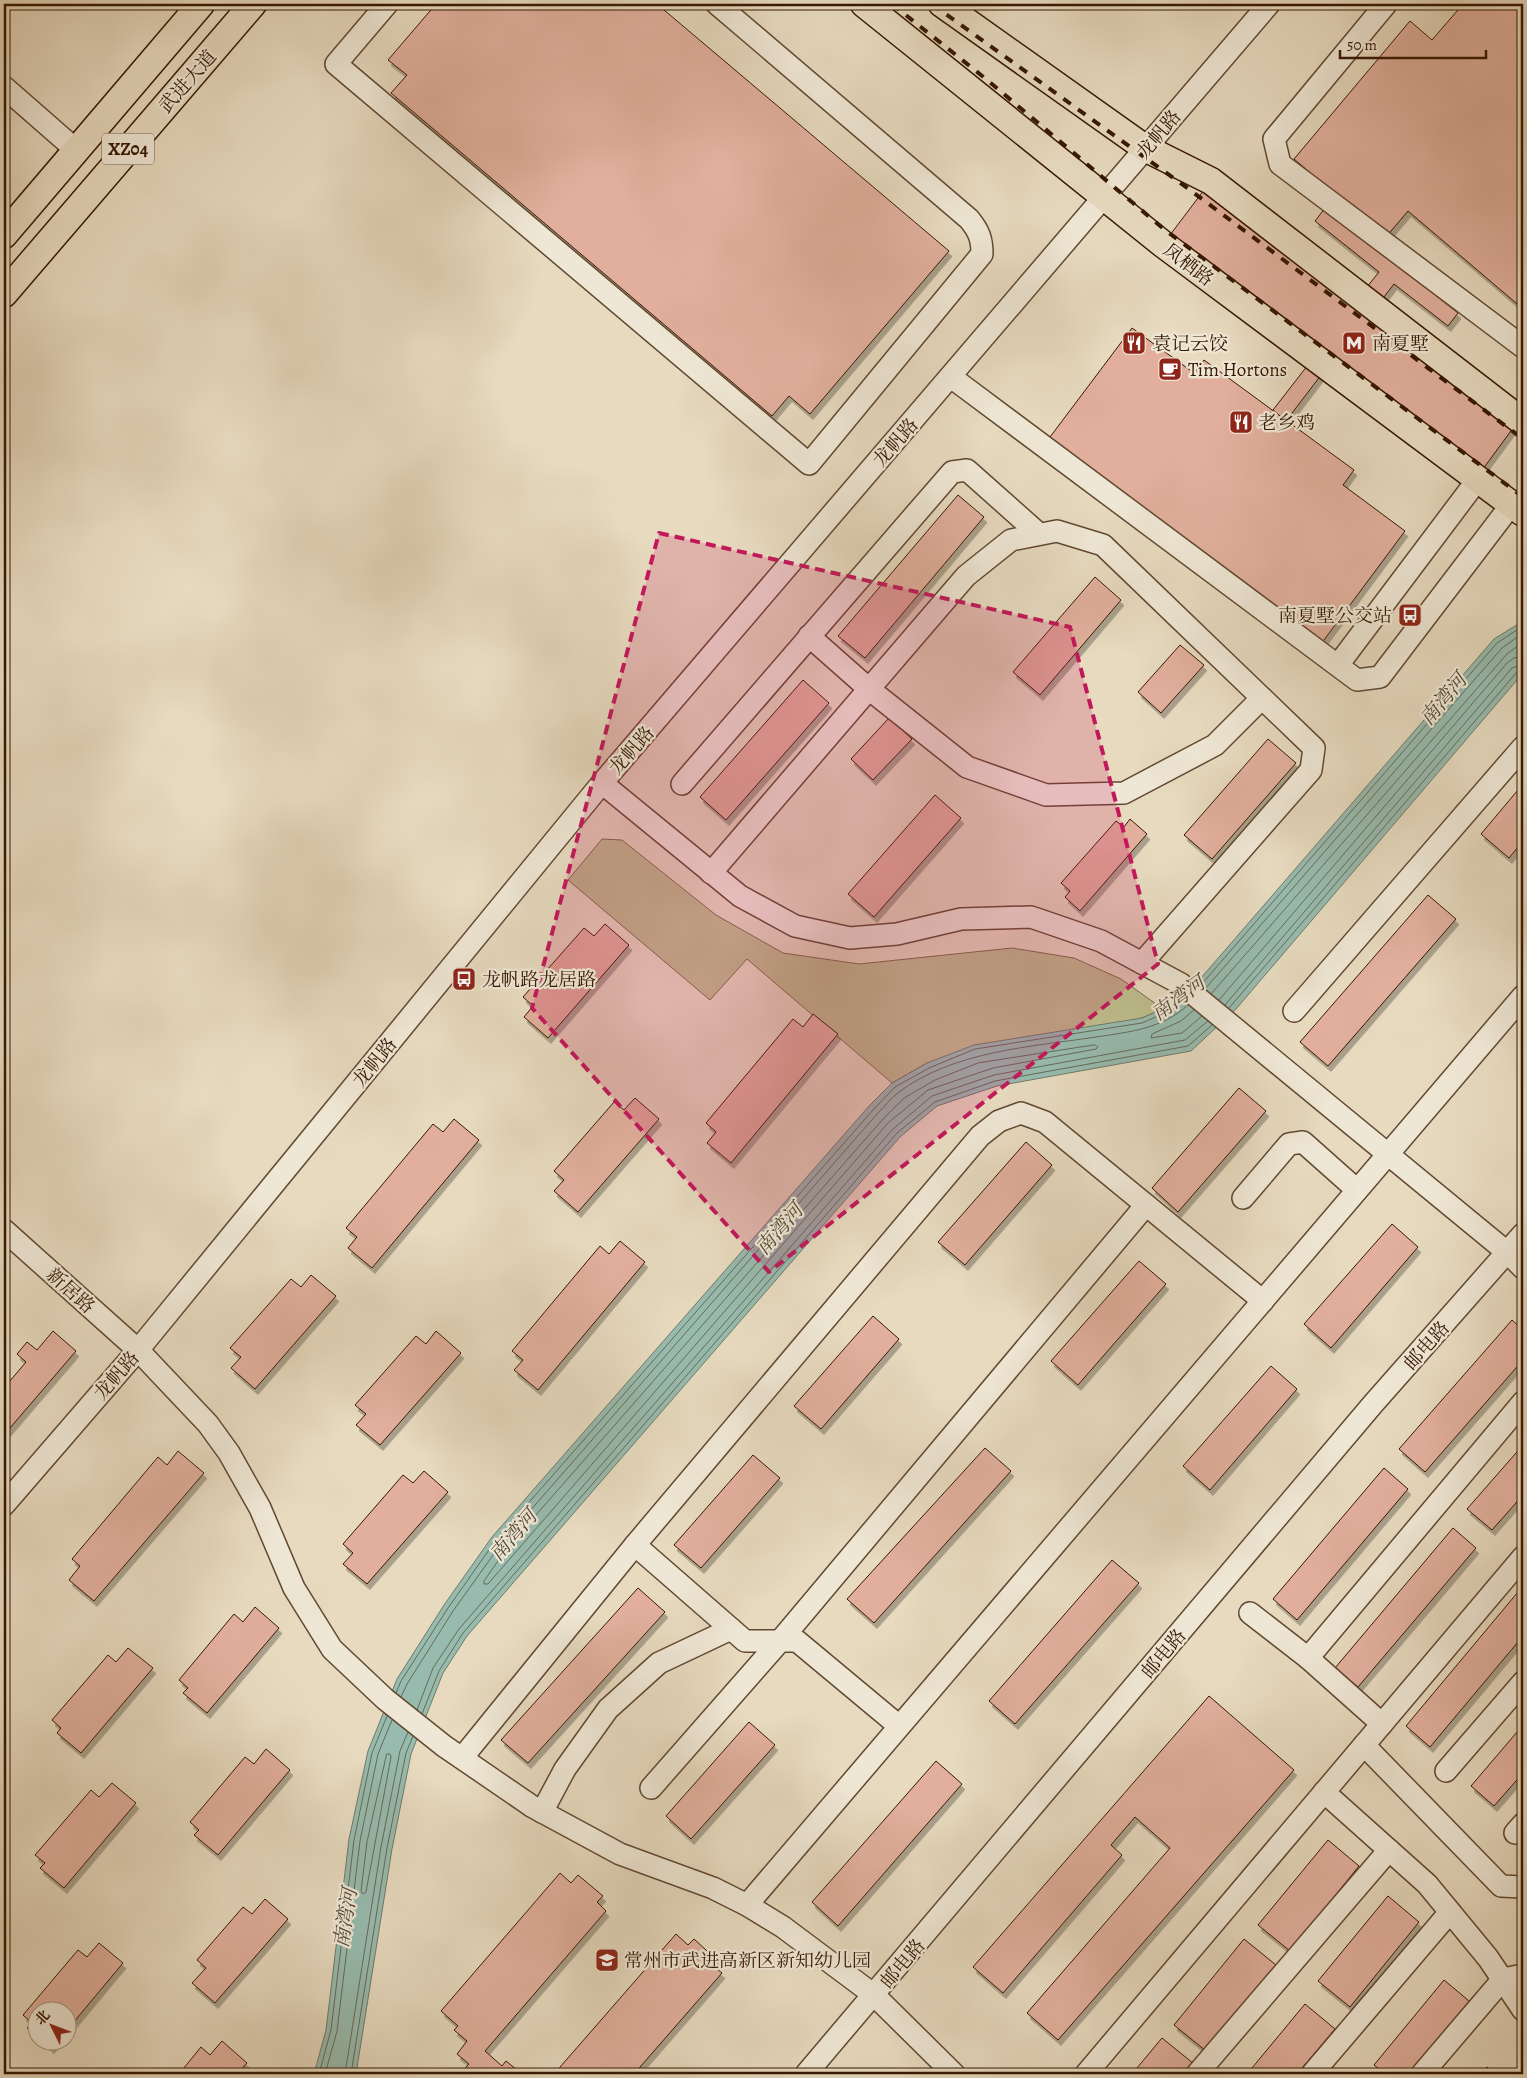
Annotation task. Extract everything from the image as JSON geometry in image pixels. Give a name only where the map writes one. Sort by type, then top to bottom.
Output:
[{"type":"main road","name":"武进大道","points":[[4,235],[201,4]]},
{"type":"main road","name":"武进大道","points":[[4,294],[252,4]]},
{"type":"main road","name":"凤栖路","points":[[864,4],[1164,245],[1517,509]]},
{"type":"main road","points":[[942,4],[1145,148],[1211,181],[1523,422]]},
{"type":"street","points":[[387,4],[336,64],[809,464],[982,254],[982,243],[978,230],[969,219],[717,4]]},
{"type":"street","name":"龙帆路","points":[[4,1505],[138,1350],[602,783],[1269,4]]},
{"type":"street","points":[[1386,4],[1274,139],[1280,164],[1523,347]]},
{"type":"street","points":[[4,87],[76,150]]},
{"type":"street","points":[[951,377],[1357,680],[1380,677],[1517,509]]},
{"type":"street","points":[[682,784],[952,472],[967,470],[1039,534]]},
{"type":"street","points":[[1338,665],[1478,480]]},
{"type":"street","points":[[712,873],[966,576],[1011,540],[1057,530],[1103,545],[1314,748],[1311,770],[1142,963]]},
{"type":"street","points":[[809,636],[869,689],[967,767],[1046,795],[1124,793],[1215,745],[1262,698]]},
{"type":"street","points":[[1294,1011],[1523,747]]},
{"type":"street","points":[[602,783],[740,896],[795,926],[850,938],[897,934],[961,919],[1030,917],[1101,941],[1181,984],[1508,1253],[1523,1268]]},
{"type":"street","points":[[747,1905],[1523,996]]},
{"type":"street","points":[[462,1758],[635,1545],[980,1136],[999,1121],[1021,1113],[1045,1122],[1262,1301]]},
{"type":"street","points":[[1243,1198],[1289,1144],[1303,1142],[1358,1190]]},
{"type":"street","points":[[651,1788],[780,1641],[1146,1205]]},
{"type":"street","name":"新居路","points":[[4,1230],[138,1350],[208,1424],[229,1453],[260,1508],[294,1588],[332,1649],[385,1699],[444,1746],[542,1812],[620,1854],[713,1888],[747,1905],[783,1927],[874,1995],[954,2074]]},
{"type":"street","name":"邮电路","points":[[806,2074],[1373,1404],[1523,1234]]},
{"type":"street","points":[[1308,1658],[1523,1402]]},
{"type":"street","points":[[635,1545],[745,1641],[797,1640],[899,1726]]},
{"type":"street","points":[[1086,2074],[1523,1557]]},
{"type":"street","points":[[1250,1613],[1308,1658],[1382,1724]]},
{"type":"street","points":[[542,1812],[565,1769],[608,1709],[659,1663],[731,1629]]},
{"type":"street","points":[[1446,1771],[1523,1682]]},
{"type":"street","points":[[1364,1745],[1501,1886],[1523,1887]]},
{"type":"street","points":[[1324,1792],[1427,1884],[1488,1958],[1513,1977],[1523,2010]]},
{"type":"street","points":[[1197,2074],[1389,1850]]},
{"type":"street","points":[[1312,2074],[1450,1912]]},
{"type":"street","points":[[1422,2074],[1513,1977]]},
{"type":"highlighted area","points":[[659,533],[1070,627],[1158,964],[769,1272],[532,1008]]},
{"type":"shaded area","points":[[602,839],[622,840],[716,915],[783,953],[859,964],[1012,948],[1074,958],[1121,979],[1163,1009],[1142,1018],[927,1063],[892,1083],[747,959],[710,1000],[568,880]]},
{"type":"water","name":"南湾河","points":[[1523,621],[1523,673],[1236,1009],[1191,1051],[997,1086],[937,1106],[900,1137],[467,1636],[443,1673],[411,1754],[392,1849],[356,2074],[314,2074],[326,2030],[349,1839],[368,1751],[397,1679],[444,1605],[492,1537],[869,1106],[892,1083],[927,1063],[974,1045],[1142,1018],[1172,1005],[1201,978],[1494,639]]},
{"type":"building","points":[[436,4],[657,4],[949,251],[810,414],[789,396],[772,416],[391,93],[407,75],[388,60]]},
{"type":"building","points":[[1463,4],[1523,4],[1523,309],[1408,211],[1386,237],[1294,159],[1410,21],[1432,40]]},
{"type":"building","points":[[1204,190],[1516,424],[1480,473],[1167,239]]},
{"type":"building","points":[[1325,208],[1458,313],[1448,326],[1394,284],[1370,315],[1354,303],[1379,272],[1315,221]]},
{"type":"building","points":[[1132,328],[1194,373],[1204,360],[1354,470],[1343,485],[1405,531],[1321,644],[1047,441]]},
{"type":"building","points":[[1318,352],[1331,362],[1286,421],[1273,410]]},
{"type":"building","points":[[958,495],[984,517],[865,658],[838,636]]},
{"type":"building","points":[[1095,577],[1121,600],[1040,695],[1013,672]]},
{"type":"building","points":[[1180,645],[1204,665],[1161,713],[1138,692]]},
{"type":"building","points":[[803,680],[829,703],[726,820],[700,797]]},
{"type":"building","points":[[889,718],[912,739],[873,780],[851,759]]},
{"type":"building","points":[[1268,739],[1296,763],[1212,859],[1184,835]]},
{"type":"building","points":[[1523,784],[1523,841],[1509,858],[1481,834]]},
{"type":"building","points":[[935,795],[961,818],[874,917],[848,894]]},
{"type":"building","points":[[1130,819],[1147,834],[1080,911],[1065,897],[1070,891],[1061,883],[1116,821],[1124,827]]},
{"type":"building","points":[[1428,895],[1456,919],[1328,1066],[1300,1042]]},
{"type":"building","points":[[605,924],[629,945],[548,1038],[524,1017],[533,1006],[523,997],[584,928],[594,936]]},
{"type":"building","points":[[813,1014],[838,1034],[731,1163],[707,1143],[716,1132],[706,1123],[793,1019],[803,1027]]},
{"type":"building","points":[[1239,1088],[1266,1111],[1178,1212],[1152,1188]]},
{"type":"building","points":[[635,1098],[659,1119],[578,1212],[554,1191],[564,1180],[554,1171],[614,1102],[624,1110]]},
{"type":"building","points":[[454,1119],[479,1140],[372,1268],[348,1248],[357,1237],[346,1228],[433,1124],[443,1132]]},
{"type":"building","points":[[1026,1142],[1052,1165],[965,1265],[938,1242]]},
{"type":"building","points":[[1392,1224],[1418,1247],[1331,1348],[1304,1324]]},
{"type":"building","points":[[620,1241],[645,1262],[538,1390],[514,1370],[523,1360],[512,1351],[600,1246],[609,1254]]},
{"type":"building","points":[[1139,1261],[1166,1284],[1078,1385],[1051,1361]]},
{"type":"building","points":[[311,1275],[336,1296],[255,1389],[231,1368],[241,1357],[230,1348],[291,1279],[301,1287]]},
{"type":"building","points":[[873,1316],[899,1339],[821,1429],[794,1406]]},
{"type":"building","points":[[1512,1320],[1523,1330],[1523,1360],[1425,1472],[1399,1449]]},
{"type":"building","points":[[53,1331],[76,1351],[4,1435],[4,1388],[26,1362],[17,1354],[27,1342],[37,1350]]},
{"type":"building","points":[[436,1331],[461,1353],[380,1445],[356,1425],[366,1414],[355,1405],[416,1336],[426,1344]]},
{"type":"building","points":[[1271,1366],[1297,1389],[1210,1490],[1183,1466]]},
{"type":"building","points":[[1523,1445],[1523,1495],[1492,1530],[1467,1509]]},
{"type":"building","points":[[985,1448],[1011,1471],[874,1623],[847,1599]]},
{"type":"building","points":[[178,1451],[204,1473],[94,1601],[69,1580],[80,1566],[72,1559],[158,1457],[167,1465]]},
{"type":"building","points":[[753,1455],[780,1478],[701,1568],[674,1545]]},
{"type":"building","points":[[1384,1468],[1408,1489],[1297,1620],[1273,1599]]},
{"type":"building","points":[[424,1471],[448,1492],[367,1584],[343,1564],[353,1553],[343,1544],[403,1475],[413,1483]]},
{"type":"building","points":[[1453,1528],[1476,1548],[1358,1687],[1335,1668]]},
{"type":"building","points":[[1112,1560],[1139,1583],[1015,1724],[989,1701]]},
{"type":"building","points":[[1523,1586],[1523,1636],[1430,1747],[1406,1726]]},
{"type":"building","points":[[638,1588],[665,1612],[528,1763],[501,1740]]},
{"type":"building","points":[[255,1607],[279,1628],[207,1713],[183,1693],[188,1688],[179,1680],[234,1614],[243,1622]]},
{"type":"building","points":[[128,1648],[153,1668],[81,1753],[57,1733],[61,1728],[52,1720],[108,1655],[116,1662]]},
{"type":"building","points":[[1209,1696],[1294,1770],[1058,2040],[1027,2013],[1170,1848],[1135,1817],[1111,1845],[1122,1855],[1003,1993],[973,1967]]},
{"type":"building","points":[[749,1722],[775,1745],[691,1839],[666,1816]]},
{"type":"building","points":[[1523,1725],[1523,1773],[1494,1806],[1471,1786]]},
{"type":"building","points":[[266,1749],[290,1770],[218,1855],[194,1835],[199,1830],[190,1822],[245,1757],[254,1764]]},
{"type":"building","points":[[936,1761],[962,1784],[838,1926],[812,1902]]},
{"type":"building","points":[[112,1783],[136,1803],[64,1888],[40,1868],[45,1863],[35,1855],[91,1790],[99,1797]]},
{"type":"building","points":[[1328,1840],[1359,1866],[1290,1951],[1258,1925]]},
{"type":"building","points":[[560,1873],[571,1883],[578,1875],[603,1896],[597,1902],[606,1911],[485,2051],[502,2066],[506,2061],[522,2074],[460,2074],[469,2064],[457,2054],[467,2041],[454,2030],[458,2026],[441,2011]]},
{"type":"building","points":[[1388,1896],[1419,1922],[1350,2007],[1318,1981]]},
{"type":"building","points":[[265,1899],[288,1919],[215,2003],[192,1983],[206,1968],[197,1960],[243,1907],[252,1914]]},
{"type":"building","points":[[676,1934],[688,1945],[694,1939],[717,1960],[712,1965],[722,1973],[634,2074],[554,2074]]},
{"type":"building","points":[[1244,1939],[1276,1965],[1206,2051],[1174,2025]]},
{"type":"building","points":[[99,1943],[123,1963],[78,2017],[78,2000],[36,2000],[78,1950],[87,1957]]},
{"type":"building","points":[[1444,1980],[1475,2006],[1420,2074],[1385,2074],[1374,2065]]},
{"type":"building","points":[[1305,2004],[1335,2029],[1297,2074],[1247,2074]]},
{"type":"building","points":[[28,2009],[28,2019],[23,2015]]},
{"type":"building","points":[[1162,2038],[1194,2064],[1185,2074],[1132,2074]]},
{"type":"building","points":[[222,2041],[247,2063],[237,2074],[179,2074],[201,2047],[210,2055]]},
{"type":"building","points":[[1487,2067],[1496,2074],[1480,2074]]},
{"type":"railway","points":[[892,4],[986,79],[1165,230],[1523,497]]},
{"type":"railway","points":[[932,4],[1190,190],[1523,439]]},
{"type":"place","name":"袁记云饺","points":[[1134,343]]},
{"type":"place","name":"南夏墅","points":[[1354,343]]},
{"type":"place","name":"Tim Hortons","points":[[1170,369]]},
{"type":"place","name":"老乡鸡","points":[[1241,422]]},
{"type":"place","name":"南夏墅公交站","points":[[1410,615]]},
{"type":"place","name":"龙帆路龙居路","points":[[464,979]]},
{"type":"place","name":"常州市武进高新区新知幼儿园","points":[[607,1960]]}]
